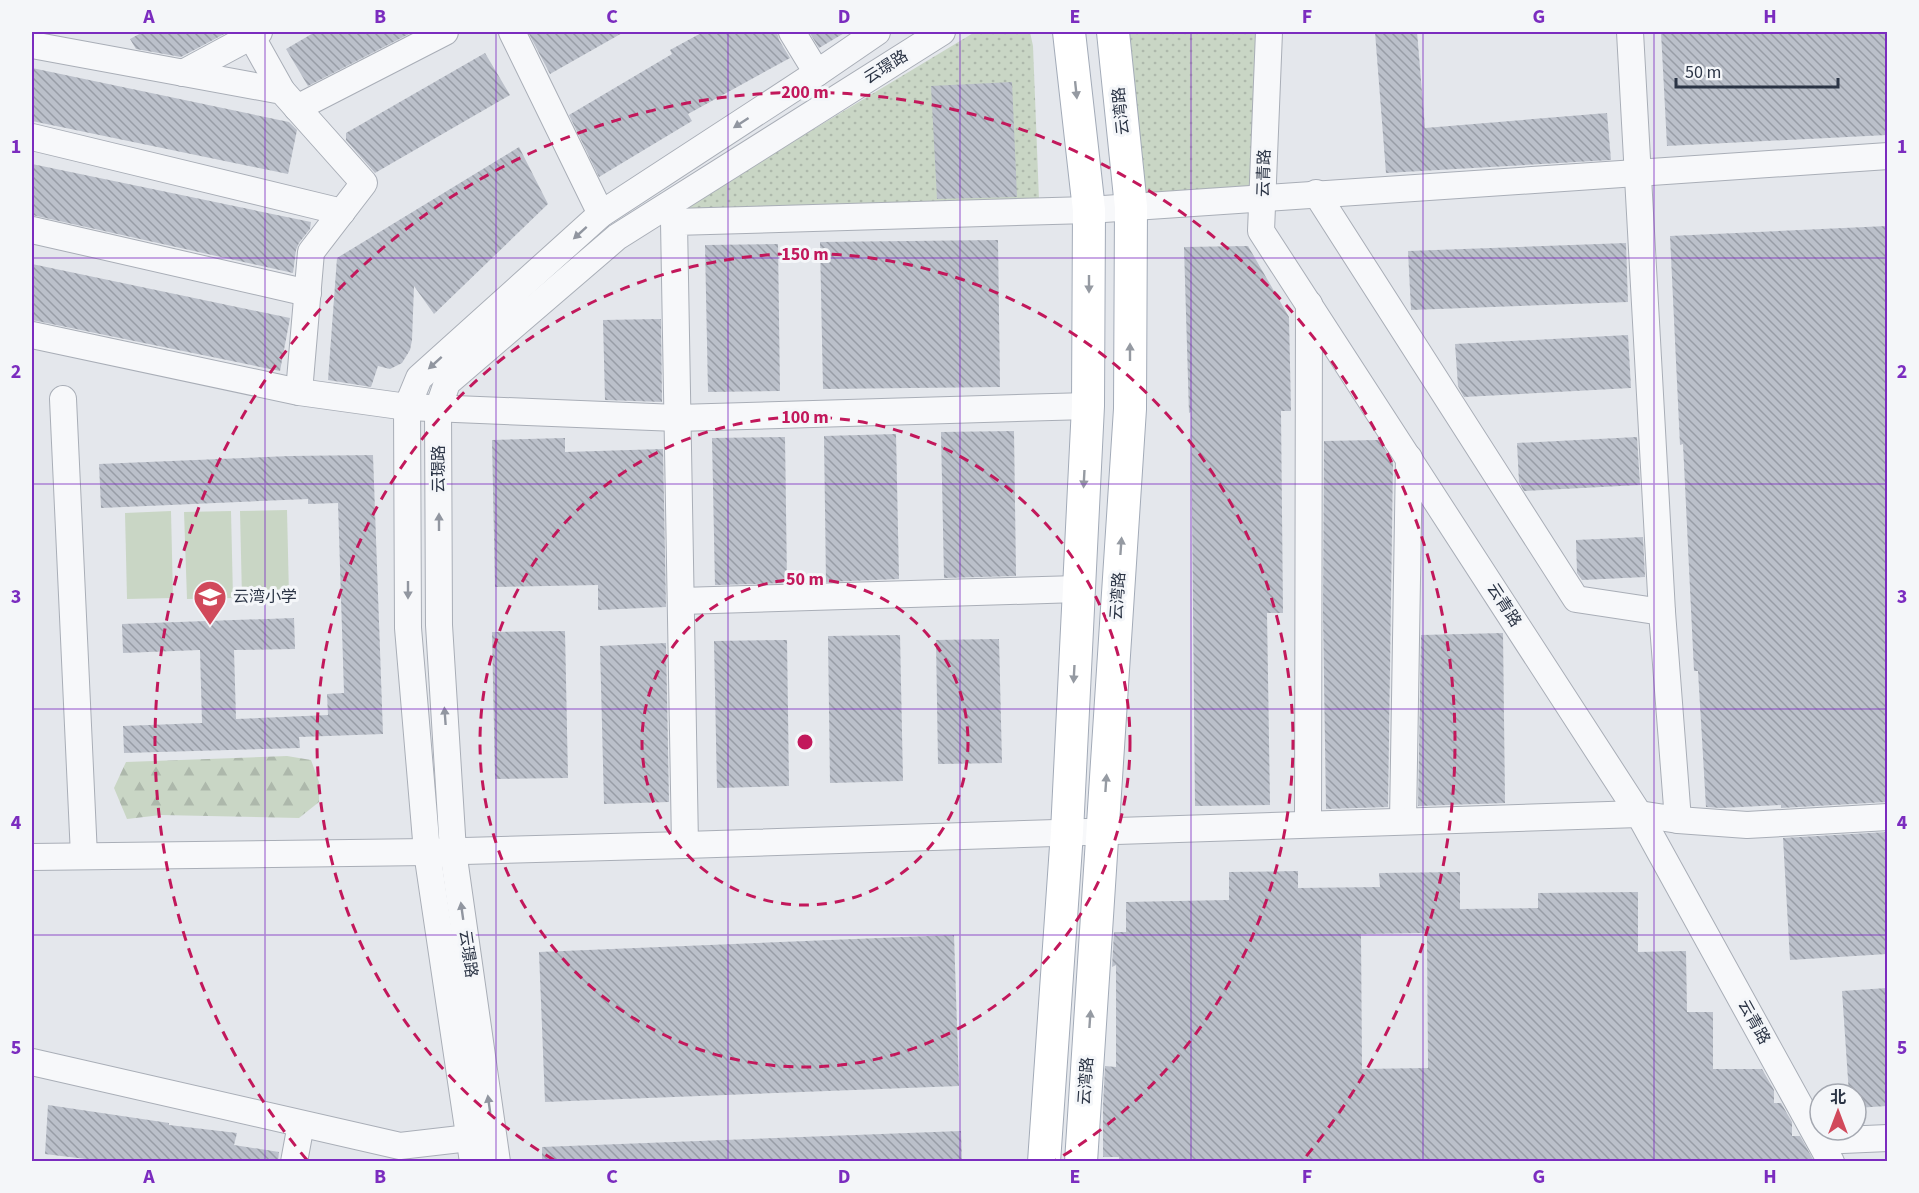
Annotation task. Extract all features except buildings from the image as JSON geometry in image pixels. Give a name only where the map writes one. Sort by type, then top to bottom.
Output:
[{"type":"main road","name":"云湾路","points":[[1081,1161],[1130,409],[1131,207],[1113,32]]},
{"type":"main road","points":[[1044,1161],[1067,832],[1088,406],[1089,210],[1068,36]]},
{"type":"street","points":[[39,46],[75,32]]},
{"type":"street","points":[[39,46],[183,73],[289,100],[445,32]]},
{"type":"street","points":[[512,32],[601,214]]},
{"type":"street","points":[[792,32],[817,73]]},
{"type":"street","name":"云璟路","points":[[471,1150],[427,852],[408,628],[407,408],[419,378],[601,214],[877,32]]},
{"type":"street","name":"云璟路","points":[[497,1161],[453,851],[439,625],[438,409],[447,383],[617,237],[942,32]]},
{"type":"street","name":"云青路","points":[[1269,32],[1261,231],[1639,814],[1826,1151]]},
{"type":"street","points":[[1630,32],[1662,612],[1678,820]]},
{"type":"street","points":[[183,73],[253,33],[289,100],[364,183],[311,252],[299,392]]},
{"type":"street","points":[[32,137],[342,212]]},
{"type":"street","points":[[686,845],[674,222],[1089,210],[1887,156]]},
{"type":"street","points":[[1316,193],[1576,599],[1662,612]]},
{"type":"street","points":[[32,230],[308,292]]},
{"type":"street","points":[[1308,824],[1309,304]]},
{"type":"street","points":[[32,335],[299,392],[407,408],[677,418],[1088,406]]},
{"type":"street","points":[[63,399],[84,856]]},
{"type":"street","points":[[1403,821],[1409,458]]},
{"type":"street","points":[[681,601],[1078,589]]},
{"type":"street","points":[[32,857],[427,852],[1639,814],[1678,820],[1747,825],[1887,817]]},
{"type":"street","points":[[32,1062],[400,1146],[471,1150]]},
{"type":"street","points":[[294,1161],[301,1124]]},
{"type":"street","points":[[1826,1151],[1887,1138]]},
{"type":"green space","points":[[975,32],[1030,32],[1033,46],[1039,200],[681,209]]},
{"type":"green space","points":[[1129,32],[1261,32],[1254,191],[1141,198]]},
{"type":"green space","points":[[287,510],[289,596],[242,598],[240,511]]},
{"type":"green space","points":[[171,511],[173,598],[127,599],[125,513]]},
{"type":"green space","points":[[231,511],[233,598],[187,599],[184,512]]},
{"type":"green space","points":[[287,756],[311,760],[319,782],[319,802],[299,818],[161,815],[127,819],[114,788],[126,762]]},
{"type":"place","name":"云湾小学","points":[[210,626]]}]
